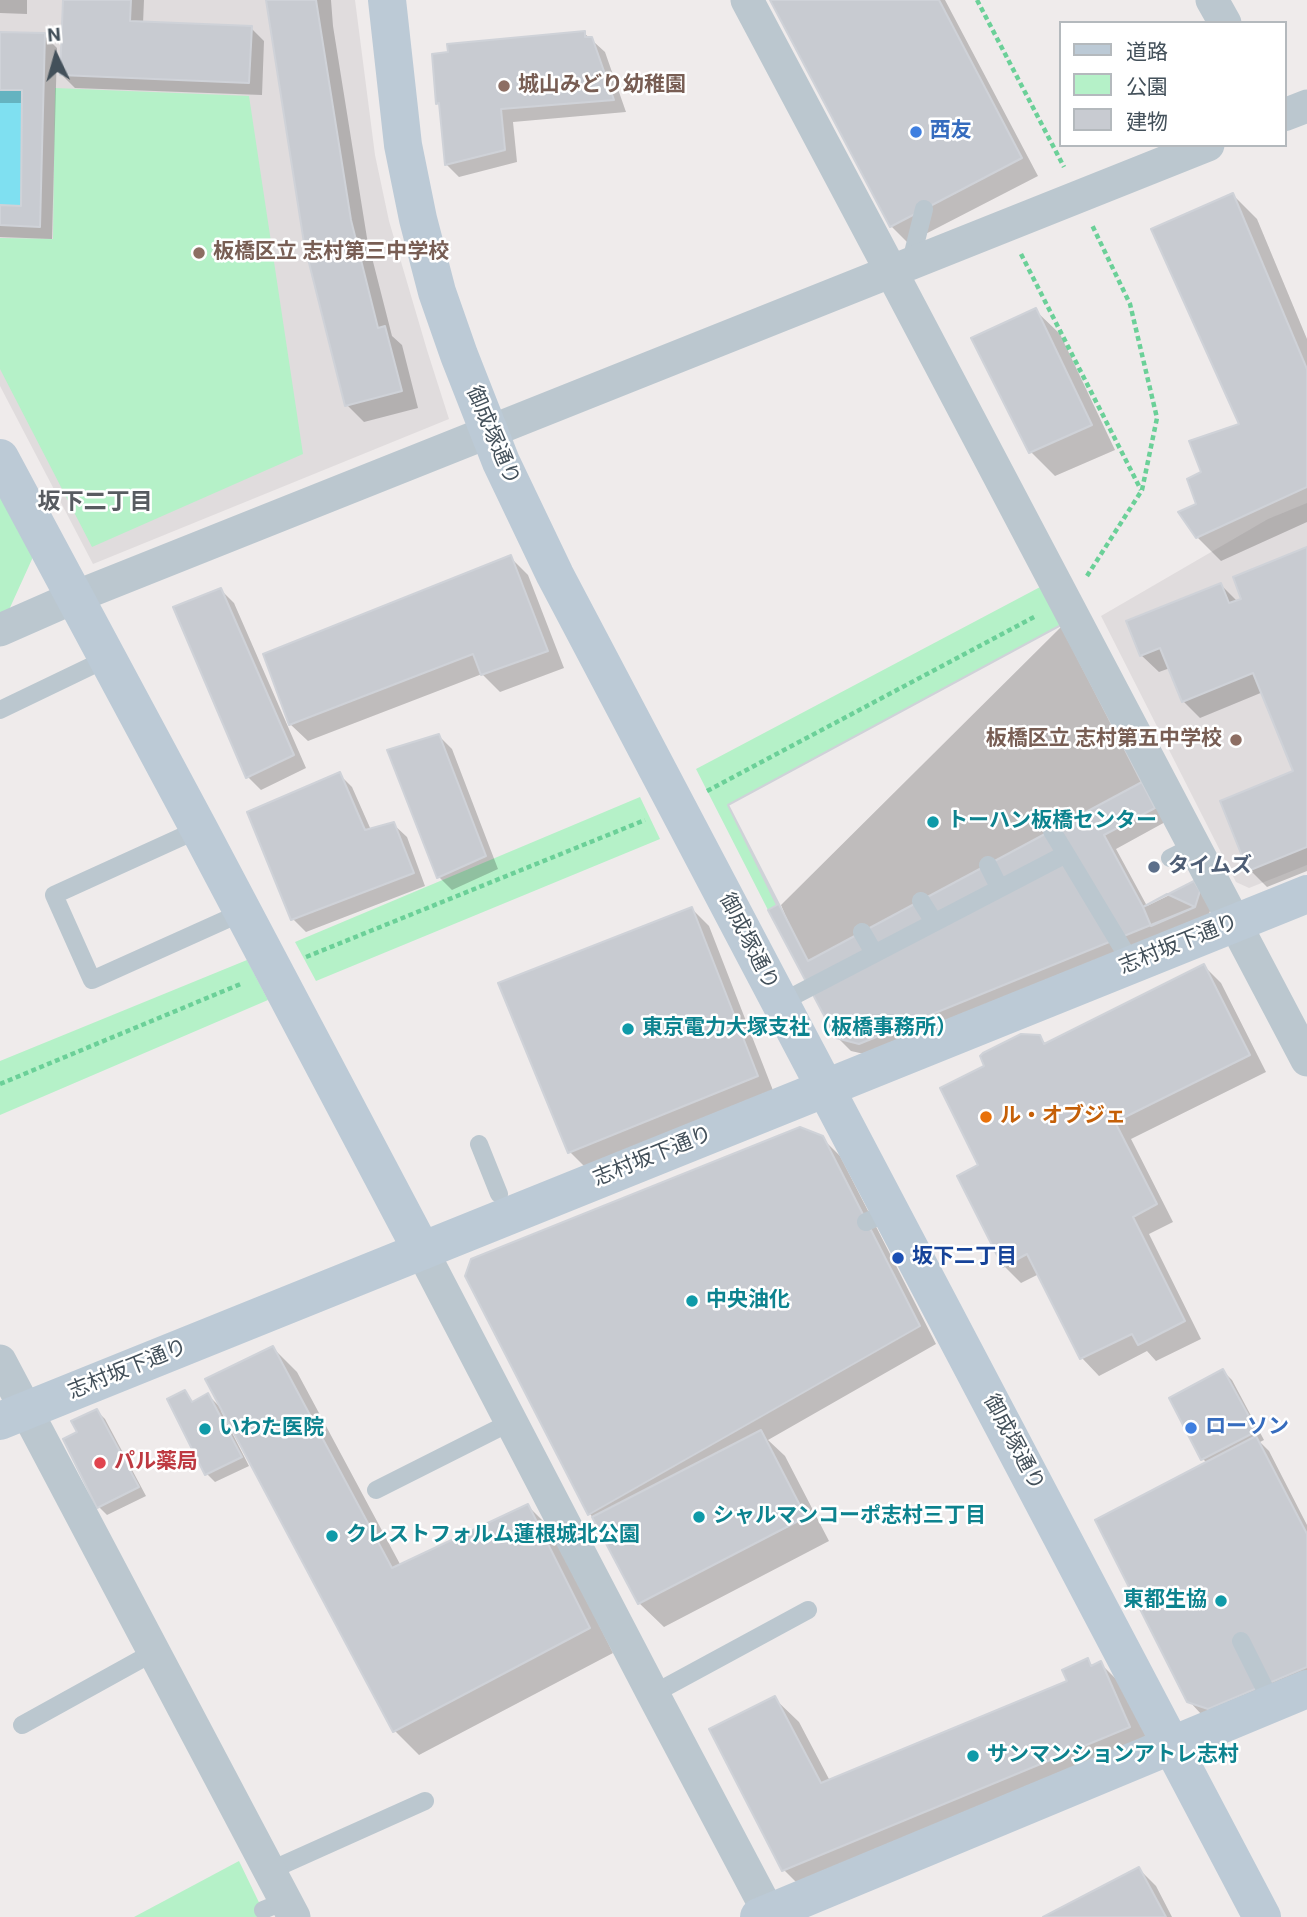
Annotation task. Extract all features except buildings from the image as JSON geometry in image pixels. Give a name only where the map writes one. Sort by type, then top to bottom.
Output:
[{"type":"street","name":"御成塚通り","points":[[387,0],[403,145],[418,219],[437,292],[500,462],[555,575],[824,1088],[878,1216],[1172,1745],[1262,1917]]},
{"type":"street","points":[[747,0],[900,268],[1182,852],[1235,922],[1307,1060]]},
{"type":"street","points":[[1212,0],[1224,21]]},
{"type":"street","points":[[1286,114],[1307,106]]},
{"type":"street","points":[[0,630],[75,597],[1203,147]]},
{"type":"street","points":[[0,458],[422,1251],[766,1915],[1307,1689]]},
{"type":"street","name":"志村坂下通り","points":[[13,1416],[1307,894]]},
{"type":"street","points":[[0,1361],[13,1416],[154,1652],[270,1871],[281,1909]]},
{"type":"lane","points":[[900,268],[924,209]]},
{"type":"lane","points":[[0,710],[107,658]]},
{"type":"lane","points":[[199,829],[54,895],[92,980],[243,912]]},
{"type":"lane","points":[[1052,831],[1132,964]]},
{"type":"lane","points":[[780,1003],[1066,853]]},
{"type":"lane","points":[[988,865],[999,887]]},
{"type":"lane","points":[[921,901],[934,922]]},
{"type":"lane","points":[[862,932],[874,953]]},
{"type":"lane","points":[[479,1144],[499,1194]]},
{"type":"lane","points":[[376,1490],[511,1422]]},
{"type":"lane","points":[[653,1694],[808,1610]]},
{"type":"lane","points":[[1241,1641],[1272,1703]]},
{"type":"lane","points":[[22,1725],[154,1652]]},
{"type":"lane","points":[[270,1871],[425,1801]]},
{"type":"path","points":[[977,0],[1079,197],[1130,304],[1157,418],[1142,490],[1083,582]]},
{"type":"path","points":[[1007,225],[1142,490]]},
{"type":"path","points":[[0,1084],[677,806],[1043,612]]},
{"type":"shaded area","name":"板橋区立 志村第三中学校","points":[[0,0],[355,0],[375,155],[389,221],[449,419],[93,564],[0,386]]},
{"type":"shaded area","name":"板橋区立 志村第五中学校","points":[[1307,503],[1307,865],[1249,888],[1236,882],[1101,616],[1268,519]]},
{"type":"green space","points":[[55,88],[249,96],[303,454],[92,547],[0,369],[0,238],[53,239]]},
{"type":"green space","points":[[0,496],[33,557],[8,612],[0,615]]},
{"type":"green space","points":[[1042,586],[1061,625],[728,805],[777,905],[768,910],[696,769]]},
{"type":"green space","points":[[640,797],[660,839],[316,981],[295,942]]},
{"type":"green space","points":[[247,960],[268,1000],[0,1115],[0,1061]]},
{"type":"green space","points":[[239,1861],[266,1917],[134,1917]]},
{"type":"water","points":[[0,90],[22,90],[21,206],[0,205]]},
{"type":"place","name":"城山みどり幼稚園","points":[[504,86]]},
{"type":"place","name":"西友","points":[[916,132]]},
{"type":"place","name":"板橋区立 志村第三中学校","points":[[199,253]]},
{"type":"place","name":"板橋区立 志村第五中学校","points":[[1236,740]]},
{"type":"place","name":"トーハン板橋センター","points":[[933,822]]},
{"type":"place","name":"タイムズ","points":[[1154,867]]},
{"type":"place","name":"東京電力大塚支社（板橋事務所）","points":[[628,1029]]},
{"type":"place","name":"ル・オブジェ","points":[[986,1117]]},
{"type":"place","name":"坂下二丁目","points":[[898,1258]]},
{"type":"place","name":"中央油化","points":[[692,1301]]},
{"type":"place","name":"ローソン","points":[[1191,1428]]},
{"type":"place","name":"いわた医院","points":[[205,1429]]},
{"type":"place","name":"パル薬局","points":[[100,1463]]},
{"type":"place","name":"シャルマンコーポ志村三丁目","points":[[699,1517]]},
{"type":"place","name":"クレストフォルム蓮根城北公園","points":[[332,1536]]},
{"type":"place","name":"東都生協","points":[[1221,1601]]},
{"type":"place","name":"サンマンションアトレ志村","points":[[973,1756]]},
{"type":"district","name":"坂下二丁目","points":[[95,503]]}]
